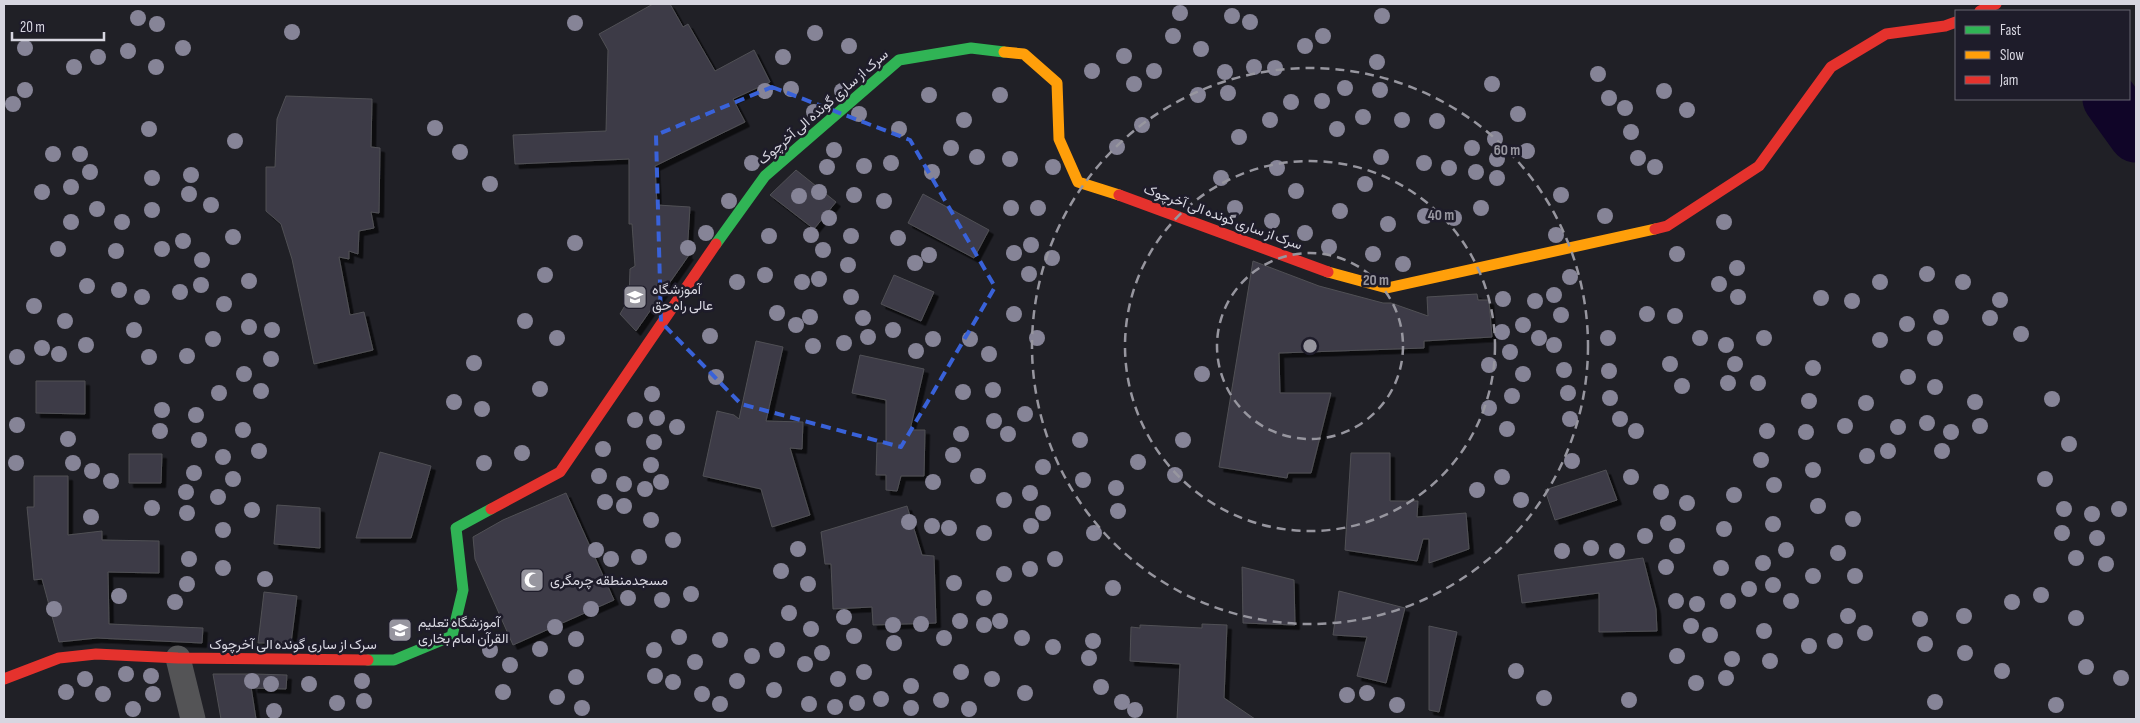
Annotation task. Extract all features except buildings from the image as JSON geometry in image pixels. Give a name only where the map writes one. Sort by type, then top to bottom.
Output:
[{"type":"street","points":[[1982,10],[1996,4]]},
{"type":"street","name":"سرک از ساری گونده الی آخرچوک","points":[[4,679],[59,658],[96,654],[178,658],[394,660],[452,636],[463,590],[456,528],[560,472],[678,297],[765,176],[899,60],[971,48],[1024,54],[1057,83],[1059,139],[1078,182],[1154,207],[1323,270],[1387,288],[1667,226],[1759,166],[1831,68],[1886,34],[1945,26],[1955,22]]},
{"type":"street","points":[[178,658],[192,719]]},
{"type":"highlighted area","points":[[772,87],[910,140],[995,287],[901,447],[741,404],[661,322],[656,135]]},
{"type":"waterway","points":[[2111,100],[2136,135]]},
{"type":"traffic: fast","points":[[716,244],[765,176],[899,60],[971,48],[1004,52]]},
{"type":"traffic: fast","points":[[368,660],[394,660],[452,636],[463,590],[456,528],[491,509]]},
{"type":"traffic: slow","points":[[1004,52],[1024,54],[1057,83],[1059,139],[1078,182],[1119,195]]},
{"type":"traffic: slow","points":[[1328,272],[1387,288],[1655,229]]},
{"type":"traffic: jam","points":[[1982,10],[1996,4]]},
{"type":"traffic: jam","points":[[1655,229],[1667,226],[1759,166],[1831,67],[1886,34],[1945,26],[1955,22]]},
{"type":"traffic: jam","points":[[1119,195],[1328,272]]},
{"type":"traffic: jam","points":[[491,509],[560,472],[716,244]]},
{"type":"traffic: jam","points":[[4,679],[59,658],[96,654],[178,658],[368,660]]},
{"type":"place","name":"آموزشگاه عالی راه حق","points":[[635,297]]},
{"type":"place","name":"مسجدمنطقه چرمگری","points":[[532,580]]},
{"type":"place","name":"آموزشگاه تعلیم القرآن امام بخاری","points":[[400,630]]}]
